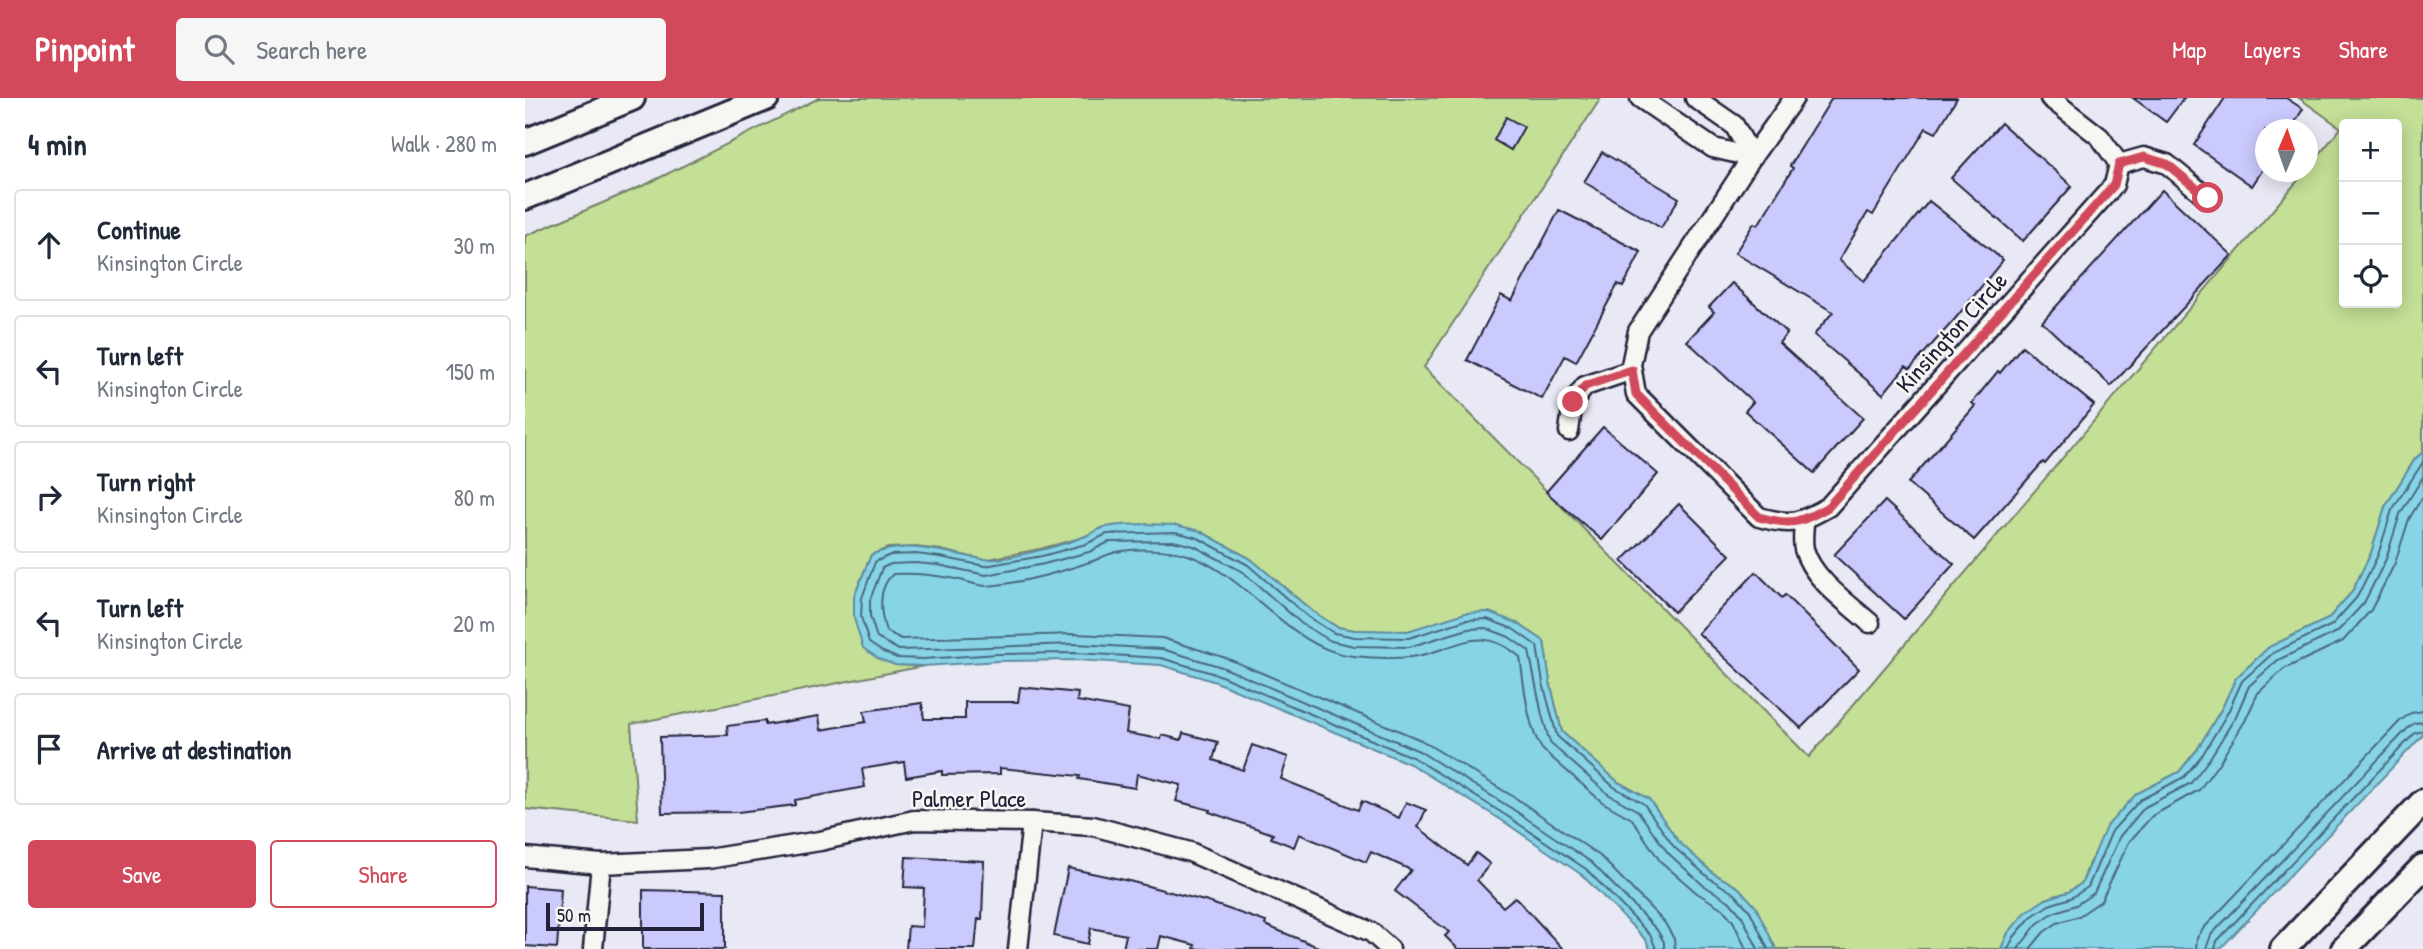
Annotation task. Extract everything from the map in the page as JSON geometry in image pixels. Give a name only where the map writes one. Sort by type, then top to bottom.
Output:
[{"type":"street","points":[[525,142],[632,98]]},
{"type":"street","points":[[525,197],[766,98]]},
{"type":"street","points":[[1640,98],[1713,148],[1752,157]]},
{"type":"street","points":[[1794,98],[1638,331],[1632,370],[1636,394],[1759,517],[1780,523],[1804,521],[1804,548],[1813,568],[1870,623]]},
{"type":"street","points":[[2050,98],[2100,137],[2119,164],[2144,157],[2167,164],[2208,198]]},
{"type":"street","points":[[1681,126],[1696,99],[1734,125],[1752,157]]},
{"type":"street","name":"Kinsington Circle","points":[[1804,521],[1828,507],[2114,185],[2119,164]]},
{"type":"street","points":[[1569,431],[1573,402],[1585,386],[1632,370]]},
{"type":"street","points":[[2283,949],[2423,802]]},
{"type":"street","name":"Palmer Place","points":[[525,857],[601,864],[708,859],[820,841],[914,820],[1032,822],[1093,827],[1190,852],[1371,932],[1391,949]]},
{"type":"street","points":[[1018,949],[1032,822]]},
{"type":"street","points":[[593,949],[601,864]]},
{"type":"street","points":[[2344,949],[2423,867]]},
{"type":"green space","points":[[819,98],[1601,98],[1424,367],[1809,757],[2297,182],[2318,182],[2318,156],[2339,130],[2339,308],[2402,308],[2402,119],[2339,119],[2339,127],[2299,98],[2423,98],[2423,452],[2415,459],[2385,507],[2371,553],[2352,592],[2328,619],[2269,647],[2236,678],[2197,750],[2179,772],[2136,794],[2089,863],[2082,883],[2068,892],[2046,899],[2008,933],[2001,949],[1776,949],[1756,908],[1739,888],[1713,873],[1678,842],[1649,799],[1618,782],[1562,732],[1544,641],[1517,623],[1432,624],[1408,631],[1337,627],[1312,611],[1251,559],[1200,531],[1104,527],[1084,537],[984,560],[916,547],[888,548],[871,555],[854,597],[895,665],[924,666],[631,724],[638,820],[525,809],[525,236],[647,184]]},
{"type":"water","points":[[2423,452],[2423,735],[2220,949],[2001,949],[2008,933],[2026,912],[2046,899],[2068,892],[2082,883],[2106,827],[2136,794],[2179,772],[2197,750],[2236,678],[2269,647],[2328,619],[2352,592],[2371,553],[2385,507],[2415,459]]},
{"type":"water","points":[[1176,525],[1200,531],[1251,559],[1312,611],[1337,627],[1408,631],[1465,613],[1489,612],[1517,623],[1544,641],[1562,732],[1618,782],[1649,799],[1679,842],[1713,873],[1739,888],[1756,907],[1776,949],[1650,949],[1646,940],[1582,875],[1503,821],[1410,764],[1216,682],[1161,665],[1076,660],[895,665],[879,659],[863,648],[854,618],[854,597],[871,555],[885,550],[913,548],[983,559],[1004,558],[1062,544],[1107,527]]},
{"type":"building","points":[[1832,98],[1957,98],[1936,133],[1926,128],[1873,215],[1868,212],[1839,260],[1864,281],[1929,201],[2003,260],[1955,319],[1910,369],[1906,366],[1883,394],[1814,335],[1833,312],[1735,253],[1754,223],[1758,225]]},
{"type":"building","points":[[2133,98],[2184,98],[2166,122]]},
{"type":"building","points":[[2225,98],[2286,98],[2303,109],[2297,119],[2255,119],[2255,181],[2252,186],[2194,145]]},
{"type":"building","points":[[1506,117],[1524,127],[1511,150],[1494,140]]},
{"type":"building","points":[[2001,123],[2072,186],[2023,241],[1951,178]]},
{"type":"building","points":[[1602,152],[1679,198],[1661,228],[1584,182]]},
{"type":"building","points":[[2162,190],[2232,255],[2111,386],[2042,322]]},
{"type":"building","points":[[1559,210],[1641,252],[1623,287],[1618,284],[1576,362],[1565,356],[1542,399],[1467,360],[1501,295],[1512,301]]},
{"type":"building","points":[[1732,283],[1787,333],[1779,343],[1863,418],[1814,473],[1745,411],[1753,402],[1687,341],[1714,312],[1709,307]]},
{"type":"building","points":[[2022,346],[2094,405],[2045,464],[2043,462],[1974,540],[1908,483],[1975,406],[1972,403],[1998,371],[2000,373]]},
{"type":"building","points":[[1603,427],[1658,474],[1602,540],[1546,492]]},
{"type":"building","points":[[1885,501],[1954,564],[1904,619],[1834,555]]},
{"type":"building","points":[[1679,504],[1730,555],[1674,612],[1622,561]]},
{"type":"building","points":[[1756,572],[1782,598],[1785,595],[1859,669],[1801,728],[1698,633]]},
{"type":"building","points":[[1020,687],[1078,693],[1077,701],[1129,710],[1126,733],[1161,739],[1162,735],[1181,740],[1183,733],[1218,742],[1213,760],[1243,770],[1252,745],[1288,757],[1281,779],[1358,810],[1362,801],[1399,818],[1406,802],[1426,810],[1418,827],[1467,865],[1476,853],[1490,864],[1477,880],[1503,907],[1515,897],[1563,949],[1458,949],[1445,936],[1449,932],[1395,891],[1411,870],[1371,852],[1366,862],[1299,834],[1294,847],[1271,838],[1273,834],[1209,812],[1210,810],[1176,801],[1181,785],[1137,774],[1135,788],[1079,779],[1080,776],[1000,768],[1000,774],[942,775],[942,771],[906,777],[904,762],[862,769],[865,787],[795,800],[795,805],[738,812],[662,813],[660,737],[728,735],[727,726],[765,721],[765,725],[819,716],[821,730],[866,722],[864,711],[922,703],[924,719],[965,719],[965,702],[1018,702]]},
{"type":"building","points":[[906,857],[984,861],[982,919],[978,919],[975,949],[906,949],[908,926],[922,927],[924,888],[904,887]]},
{"type":"building","points":[[1068,868],[1208,902],[1266,922],[1265,925],[1323,949],[1194,949],[1195,945],[1161,936],[1158,949],[1123,949],[1126,935],[1091,928],[1088,944],[1054,936]]},
{"type":"building","points":[[525,886],[561,889],[557,948],[525,946]]},
{"type":"building","points":[[643,890],[725,892],[725,949],[643,949]]},
{"type":"route","points":[[1573,402],[1585,386],[1632,370],[1636,394],[1759,517],[1780,523],[1804,521],[1828,507],[2114,185],[2119,164],[2144,157],[2167,164],[2208,198]]}]
